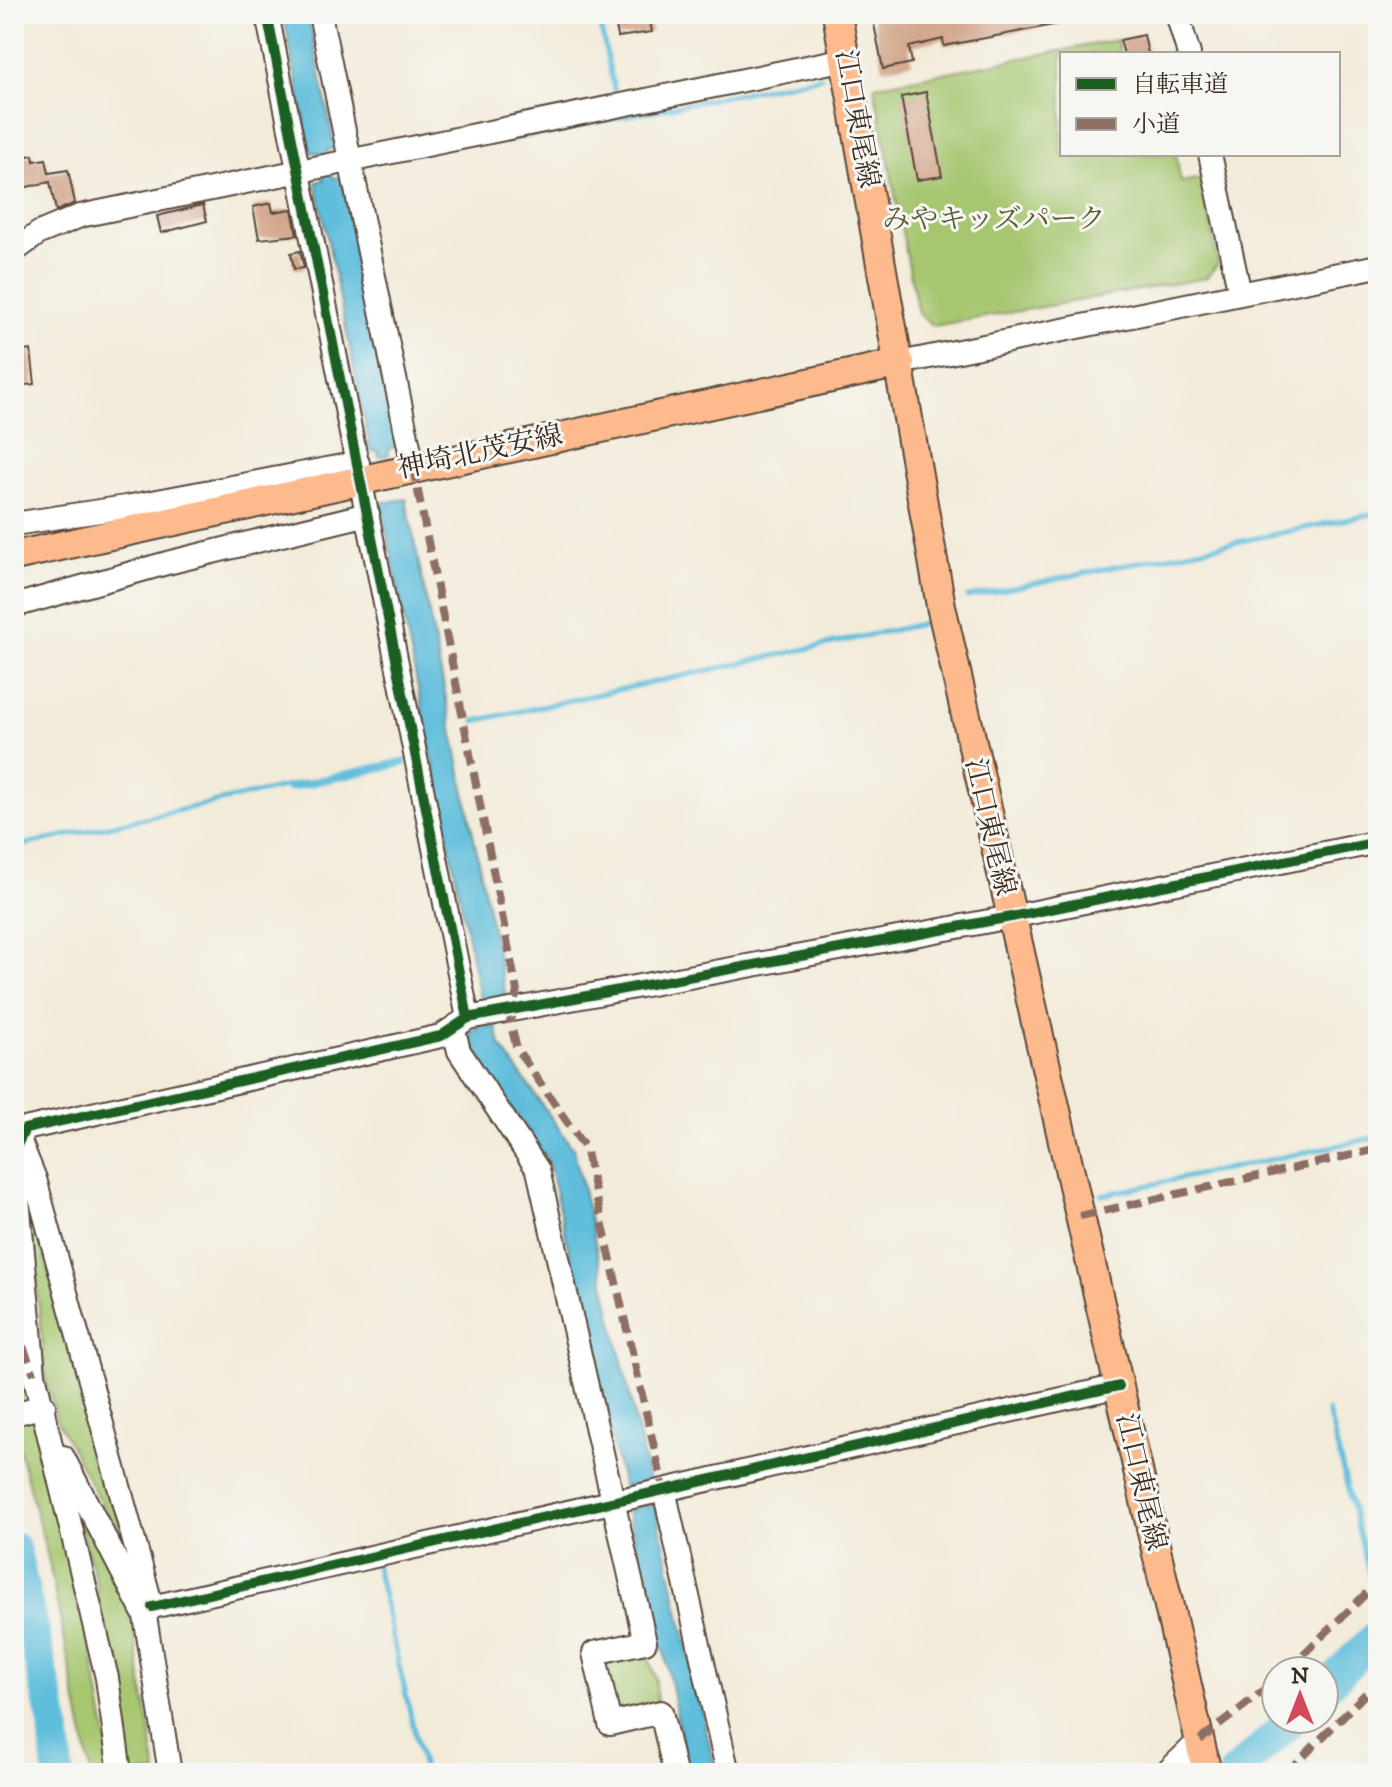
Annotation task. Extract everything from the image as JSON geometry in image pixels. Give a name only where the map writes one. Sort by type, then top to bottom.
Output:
[{"type":"main road","name":"江口東尾線","points":[[837,14],[941,606],[1203,1754]]},
{"type":"main road","name":"神埼北茂安線","points":[[14,556],[360,471],[413,466],[900,363]]},
{"type":"street","points":[[267,14],[324,164],[413,466]]},
{"type":"street","points":[[320,14],[324,164],[360,471],[475,1019],[459,1051],[538,1170],[728,1773]]},
{"type":"street","points":[[1177,14],[1188,52]]},
{"type":"street","points":[[14,251],[39,233],[80,216],[846,59]]},
{"type":"street","points":[[1210,156],[1240,294]]},
{"type":"street","points":[[900,363],[1378,266]]},
{"type":"street","points":[[14,524],[360,471]]},
{"type":"street","points":[[14,606],[167,563],[368,514]]},
{"type":"street","points":[[120,1773],[107,1678],[35,1414],[15,1147],[25,1129],[475,1019],[1011,917],[1378,842]]},
{"type":"street","points":[[15,1147],[35,1179],[148,1612],[170,1773]]},
{"type":"street","points":[[148,1612],[1119,1386]]},
{"type":"street","points":[[35,1414],[148,1612]]},
{"type":"street","points":[[639,1496],[645,1642],[594,1653],[610,1724],[661,1712],[675,1773]]},
{"type":"street","points":[[1166,1773],[1203,1754]]},
{"type":"green space","name":"みやキッズパーク","points":[[1117,40],[1120,52],[1060,52],[1060,156],[1176,156],[1181,182],[1202,178],[1218,264],[1206,278],[934,326],[918,314],[874,86]]},
{"type":"green space","points":[[29,1202],[127,1552],[57,1421],[45,1373]]},
{"type":"green space","points":[[14,1210],[113,1773],[91,1773],[48,1558],[14,1430]]},
{"type":"green space","points":[[66,1475],[130,1610],[157,1773],[128,1773],[96,1582]]},
{"type":"green space","points":[[645,1648],[656,1679],[657,1708],[622,1714],[612,1708],[604,1664],[612,1654]]},
{"type":"water","points":[[283,14],[308,14],[335,148],[327,150],[333,178],[341,177],[396,447],[388,449],[389,455],[379,457],[378,451],[371,452],[316,182],[324,180],[318,152],[311,153]]},
{"type":"water","points":[[406,499],[506,998],[500,999],[488,1027],[496,1026],[500,1045],[574,1150],[649,1481],[641,1484],[647,1507],[655,1505],[716,1773],[688,1773],[664,1650],[658,1642],[628,1511],[636,1509],[631,1486],[623,1487],[548,1160],[474,1055],[469,1032],[477,1030],[489,1006],[488,1002],[481,1003],[381,503]]},
{"type":"building","points":[[614,14],[649,14],[652,32],[618,37]]},
{"type":"building","points":[[872,14],[1073,14],[1074,21],[944,46],[943,39],[909,47],[912,63],[883,69]]},
{"type":"building","points":[[1144,35],[1148,52],[1123,52],[1120,40]]},
{"type":"building","points":[[926,92],[942,176],[917,180],[901,97]]},
{"type":"building","points":[[33,155],[34,161],[46,159],[49,173],[68,170],[75,203],[56,211],[50,182],[22,188],[16,158]]},
{"type":"building","points":[[271,203],[273,212],[292,209],[297,235],[259,239],[253,207]]},
{"type":"building","points":[[203,205],[207,221],[161,233],[157,216]]},
{"type":"building","points":[[300,251],[304,268],[294,269],[291,253]]},
{"type":"building","points":[[31,350],[35,384],[14,386],[14,352]]},
{"type":"waterway","points":[[598,14],[615,94]]},
{"type":"waterway","points":[[512,139],[821,77]]},
{"type":"waterway","points":[[968,597],[1378,513]]},
{"type":"waterway","points":[[475,721],[926,623]]},
{"type":"waterway","points":[[14,847],[405,760]]},
{"type":"waterway","points":[[289,789],[404,764]]},
{"type":"waterway","points":[[1102,1195],[1378,1137]]},
{"type":"waterway","points":[[1328,1411],[1370,1577]]},
{"type":"waterway","points":[[14,1548],[54,1724],[58,1773]]},
{"type":"waterway","points":[[376,1566],[424,1773]]},
{"type":"waterway","points":[[1340,1672],[1378,1635]]},
{"type":"waterway","points":[[1235,1773],[1276,1735]]},
{"type":"marked path","points":[[413,466],[517,991],[510,1022],[517,1049],[585,1148],[664,1490]]},
{"type":"marked path","points":[[1080,1216],[1378,1149]]},
{"type":"marked path","points":[[14,1324],[34,1374]]},
{"type":"marked path","points":[[1303,1655],[1378,1582]]},
{"type":"marked path","points":[[1287,1773],[1378,1681]]},
{"type":"marked path","points":[[1200,1740],[1260,1693]]},
{"type":"cycle path","points":[[267,14],[468,1018]]},
{"type":"cycle path","points":[[14,1151],[25,1129],[441,1036],[468,1018],[1011,917],[1378,842]]},
{"type":"cycle path","points":[[152,1607],[1119,1386]]}]
